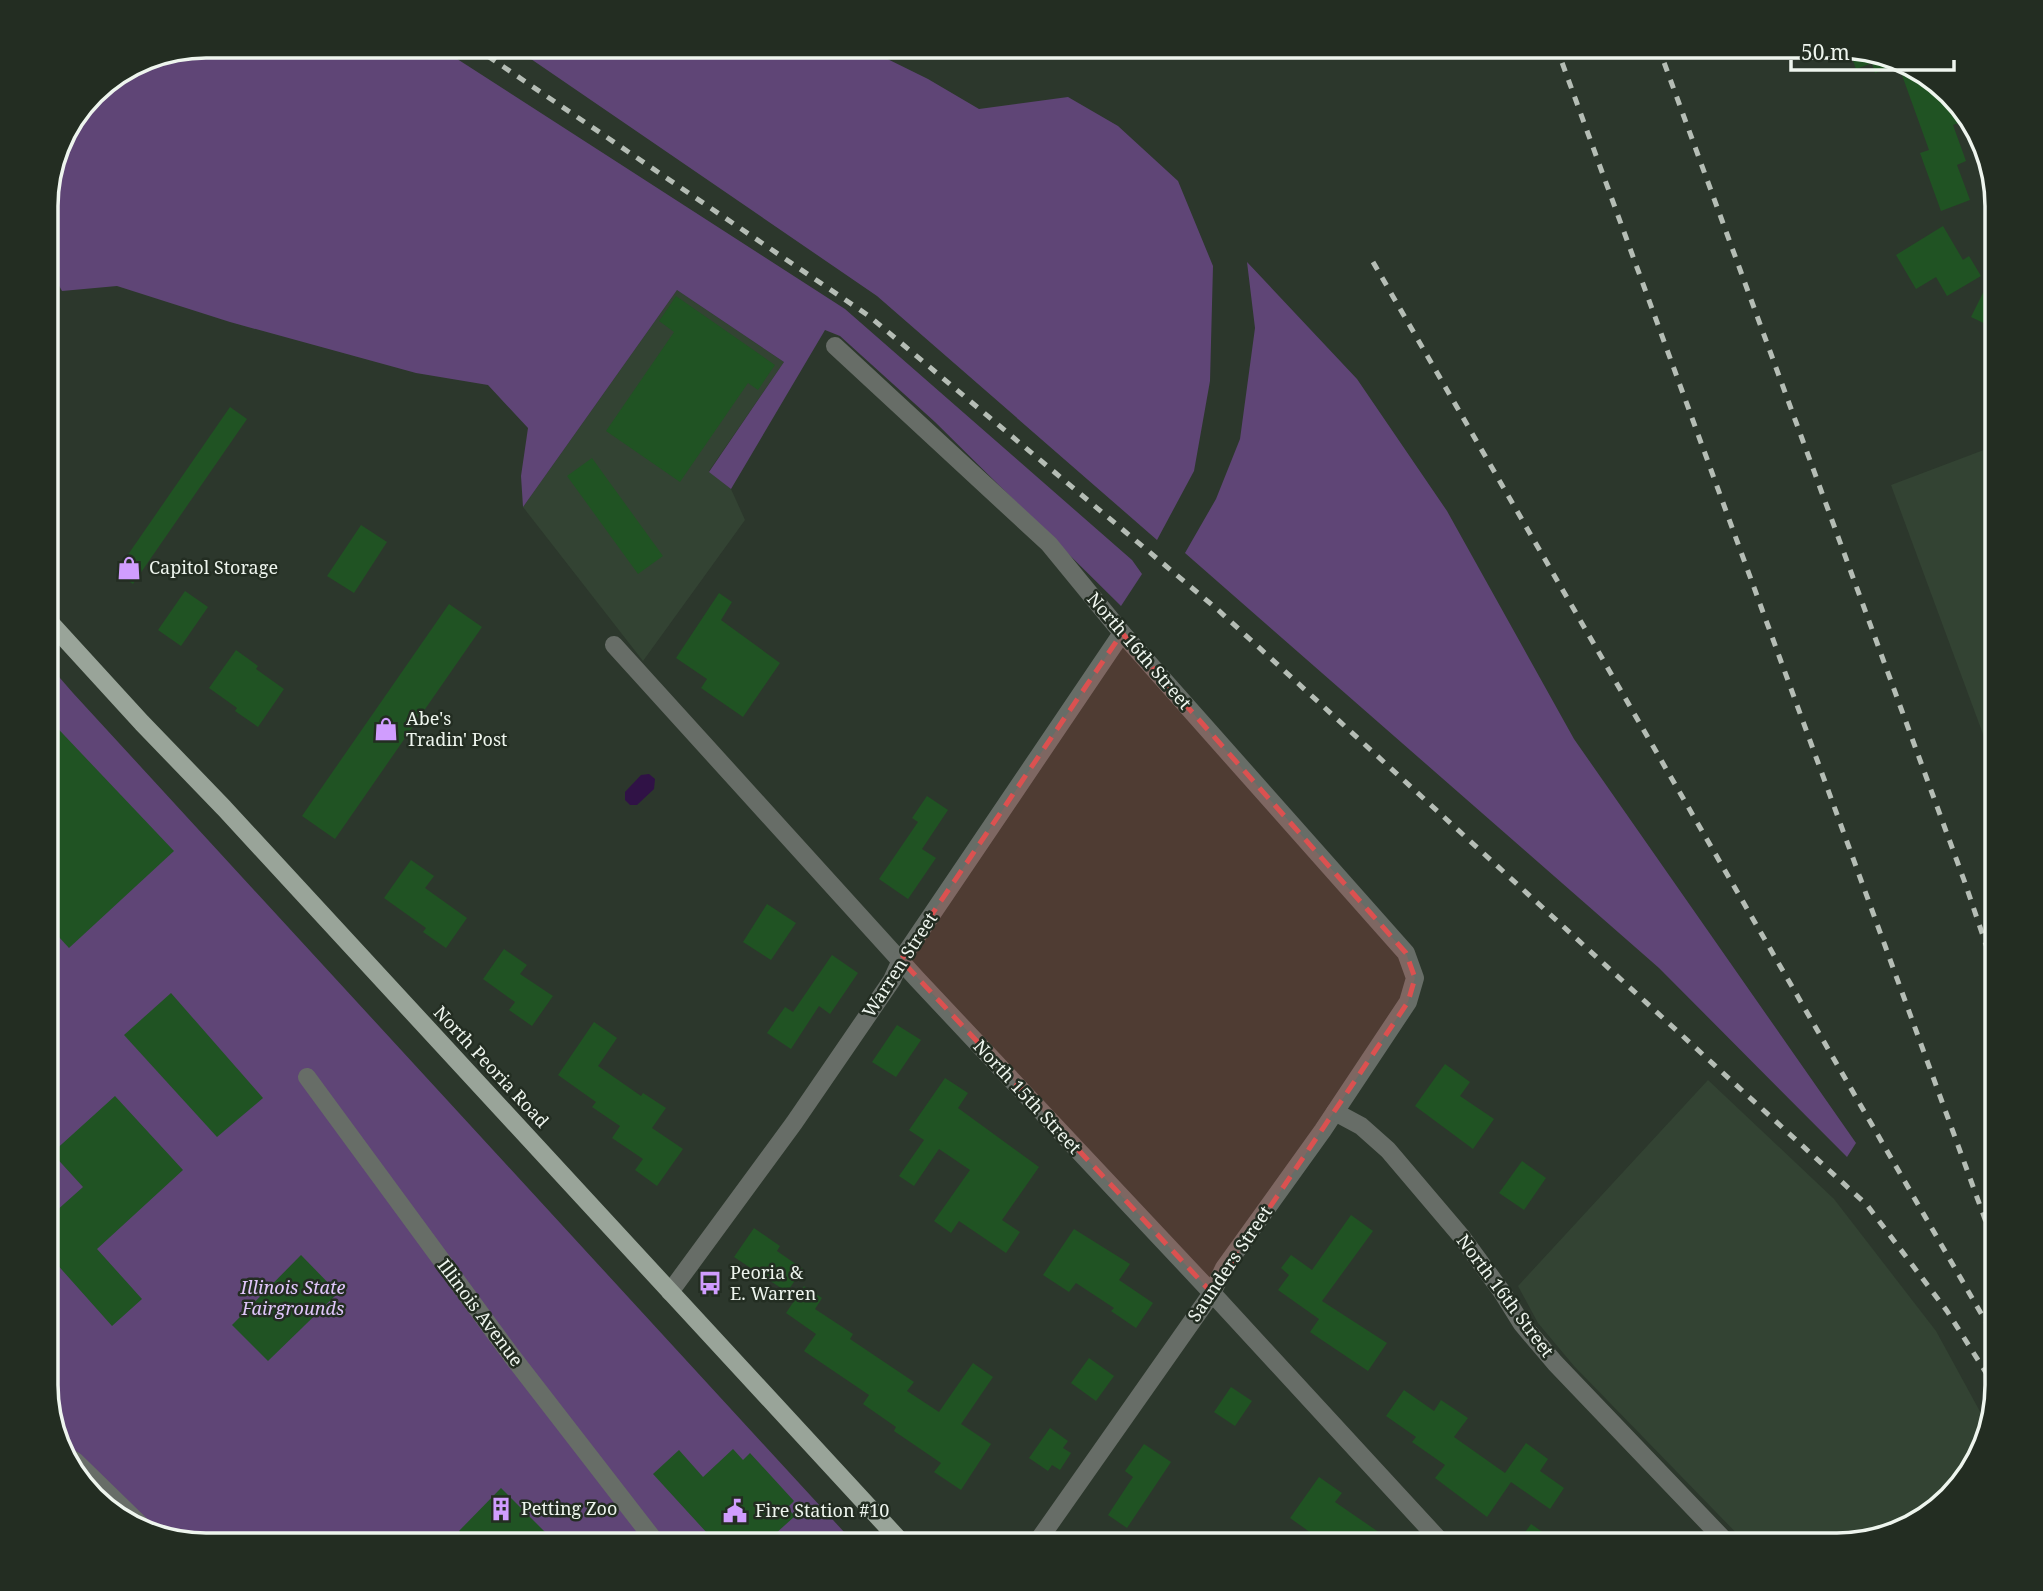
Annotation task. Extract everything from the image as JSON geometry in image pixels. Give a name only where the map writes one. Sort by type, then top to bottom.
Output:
[{"type":"main road","name":"North Peoria Road","points":[[58,631],[893,1533]]},
{"type":"street","name":"North 16th Street","points":[[835,346],[1049,544],[1122,633],[1406,953],[1415,978]]},
{"type":"street","name":"Warren Street","points":[[670,1292],[794,1124],[892,979],[901,960],[1122,633]]},
{"type":"street","name":"North 15th Street","points":[[614,645],[901,960],[1433,1533]]},
{"type":"street","name":"Saunders Street","points":[[1043,1533],[1212,1293],[1224,1268],[1335,1112],[1408,1002],[1415,978]]},
{"type":"street","name":"Illinois Avenue","points":[[307,1077],[511,1355],[649,1533]]},
{"type":"street","name":"North 16th Street","points":[[1335,1112],[1362,1126],[1388,1150],[1461,1236],[1522,1324],[1555,1363],[1718,1533]]},
{"type":"street","points":[[85,1471],[123,1508]]},
{"type":"highlighted area","points":[[1122,633],[1406,953],[1415,978],[1408,1002],[1212,1293],[901,960]]},
{"type":"shaded area","points":[[677,290],[784,362],[709,471],[731,489],[745,520],[643,661],[523,507]]},
{"type":"shaded area","points":[[1985,450],[1985,740],[1891,485]]},
{"type":"shaded area","points":[[649,774],[655,779],[654,789],[637,805],[630,805],[625,800],[625,792],[641,775]]},
{"type":"shaded area","points":[[1708,1080],[1834,1199],[1936,1331],[1982,1415],[1980,1424],[1974,1442],[1955,1476],[1928,1503],[1903,1518],[1857,1532],[1736,1533],[1574,1366],[1538,1323],[1518,1286]]},
{"type":"green space","points":[[456,58],[845,309],[1132,560],[1142,574],[1121,606],[935,422],[840,336],[825,330],[731,489],[709,472],[784,362],[677,290],[523,507],[521,476],[528,428],[488,385],[416,373],[230,322],[117,286],[62,291],[58,284],[58,196],[63,167],[83,123],[108,94],[123,83],[149,69],[186,59]]},
{"type":"green space","points":[[530,58],[885,58],[979,109],[1068,97],[1118,126],[1178,181],[1213,266],[1210,381],[1194,471],[1157,540],[877,296]]},
{"type":"green space","points":[[1247,262],[1357,379],[1447,511],[1574,739],[1856,1143],[1847,1157],[1659,968],[1185,553],[1216,499],[1240,439],[1255,328]]},
{"type":"green space","name":"Illinois State Fairgrounds","points":[[58,676],[845,1533],[186,1532],[140,1518],[115,1503],[94,1483],[73,1451],[63,1424],[58,1395]]},
{"type":"building","points":[[1852,59],[1866,61],[1889,68],[1875,73],[1872,63],[1856,69]]},
{"type":"building","points":[[1901,72],[1928,88],[1960,122],[1953,125],[1966,161],[1957,165],[1970,200],[1941,211],[1920,153],[1929,150]]},
{"type":"building","points":[[1943,226],[1963,260],[1969,256],[1981,276],[1947,296],[1936,277],[1916,289],[1896,255]]},
{"type":"building","points":[[1985,289],[1985,324],[1971,317]]},
{"type":"building","points":[[676,296],[775,365],[758,390],[748,383],[680,482],[606,431],[674,332],[659,321]]},
{"type":"building","points":[[230,407],[247,419],[133,584],[116,572]]},
{"type":"building","points":[[592,458],[663,556],[638,574],[567,476]]},
{"type":"building","points":[[361,525],[387,542],[354,593],[327,576]]},
{"type":"building","points":[[185,591],[208,607],[181,646],[158,630]]},
{"type":"building","points":[[719,593],[732,602],[721,620],[780,663],[743,717],[701,688],[707,679],[676,658]]},
{"type":"building","points":[[449,604],[482,627],[335,839],[302,816]]},
{"type":"building","points":[[236,650],[258,666],[256,669],[284,689],[258,727],[209,688]]},
{"type":"building","points":[[58,729],[174,851],[69,948],[58,936]]},
{"type":"building","points":[[927,796],[948,810],[922,849],[936,858],[908,899],[879,879],[918,822],[912,818]]},
{"type":"building","points":[[411,860],[434,876],[425,888],[467,918],[446,948],[423,932],[426,928],[384,898]]},
{"type":"building","points":[[767,904],[796,923],[771,960],[743,942]]},
{"type":"building","points":[[504,949],[527,965],[520,974],[553,996],[532,1026],[509,1010],[515,1002],[483,979]]},
{"type":"building","points":[[832,955],[858,973],[830,1014],[819,1006],[791,1049],[767,1033],[785,1007],[793,1012]]},
{"type":"building","points":[[171,993],[263,1098],[217,1137],[124,1035]]},
{"type":"building","points":[[594,1022],[617,1038],[598,1066],[641,1096],[643,1093],[666,1108],[652,1128],[683,1149],[657,1186],[635,1170],[643,1159],[612,1138],[620,1126],[592,1107],[596,1102],[558,1075]]},
{"type":"building","points":[[897,1025],[921,1040],[896,1077],[872,1062]]},
{"type":"building","points":[[1445,1064],[1470,1082],[1460,1096],[1494,1119],[1473,1149],[1415,1106]]},
{"type":"building","points":[[945,1078],[968,1093],[958,1108],[1039,1167],[1002,1220],[1020,1232],[1006,1253],[959,1221],[951,1233],[934,1221],[970,1170],[939,1149],[914,1186],[899,1176],[924,1140],[909,1130]]},
{"type":"building","points":[[115,1096],[183,1170],[97,1249],[142,1299],[112,1326],[58,1265],[58,1209],[83,1187],[58,1160],[58,1148]]},
{"type":"building","points":[[1522,1161],[1546,1178],[1524,1210],[1499,1193]]},
{"type":"building","points":[[1351,1215],[1373,1231],[1322,1301],[1387,1343],[1368,1371],[1310,1332],[1319,1319],[1278,1290],[1289,1275],[1281,1268],[1291,1255],[1312,1270]]},
{"type":"building","points":[[754,1228],[780,1246],[777,1251],[803,1269],[787,1292],[734,1257]]},
{"type":"building","points":[[1074,1229],[1130,1264],[1119,1280],[1153,1303],[1136,1328],[1111,1311],[1114,1308],[1076,1283],[1069,1292],[1043,1275]]},
{"type":"building","points":[[301,1255],[338,1293],[268,1361],[232,1325]]},
{"type":"building","points":[[804,1286],[822,1298],[815,1309],[853,1334],[850,1339],[914,1382],[907,1391],[939,1412],[973,1363],[993,1377],[961,1424],[991,1444],[961,1490],[934,1472],[941,1463],[894,1431],[896,1427],[863,1404],[869,1395],[804,1351],[816,1334],[786,1313]]},
{"type":"building","points":[[1089,1358],[1114,1376],[1096,1401],[1071,1383]]},
{"type":"building","points":[[1231,1387],[1252,1401],[1235,1426],[1214,1412]]},
{"type":"building","points":[[1404,1390],[1434,1411],[1441,1400],[1468,1418],[1454,1437],[1505,1473],[1526,1443],[1548,1459],[1540,1471],[1564,1488],[1550,1509],[1511,1482],[1487,1517],[1435,1478],[1445,1465],[1412,1442],[1416,1437],[1386,1416]]},
{"type":"building","points":[[1050,1428],[1068,1441],[1063,1448],[1071,1453],[1060,1470],[1052,1465],[1048,1471],[1029,1458]]},
{"type":"building","points":[[1144,1444],[1171,1462],[1127,1528],[1108,1515],[1133,1477],[1125,1471]]},
{"type":"building","points":[[733,1449],[743,1460],[750,1453],[794,1501],[787,1508],[795,1516],[776,1533],[707,1533],[653,1474],[679,1450],[703,1477]]},
{"type":"building","points":[[1319,1477],[1342,1493],[1335,1502],[1380,1533],[1311,1533],[1290,1518]]},
{"type":"building","name":"Petting Zoo","points":[[501,1488],[546,1533],[461,1533],[459,1531]]},
{"type":"building","points":[[1531,1524],[1544,1533],[1525,1533]]},
{"type":"railway","points":[[491,58],[869,316],[1217,609],[1867,1205],[1947,1311],[1985,1371]]},
{"type":"railway","points":[[1560,58],[1985,1219]]},
{"type":"railway","points":[[1662,58],[1985,942]]},
{"type":"railway","points":[[1373,262],[1985,1320]]},
{"type":"place","name":"Capitol Storage","points":[[129,568]]},
{"type":"place","name":"Abe's Tradin' Post","points":[[386,729]]},
{"type":"place","name":"Peoria & E. Warren","points":[[710,1283]]},
{"type":"place","name":"Petting Zoo","points":[[501,1509]]},
{"type":"place","name":"Fire Station #10","points":[[735,1511]]}]
